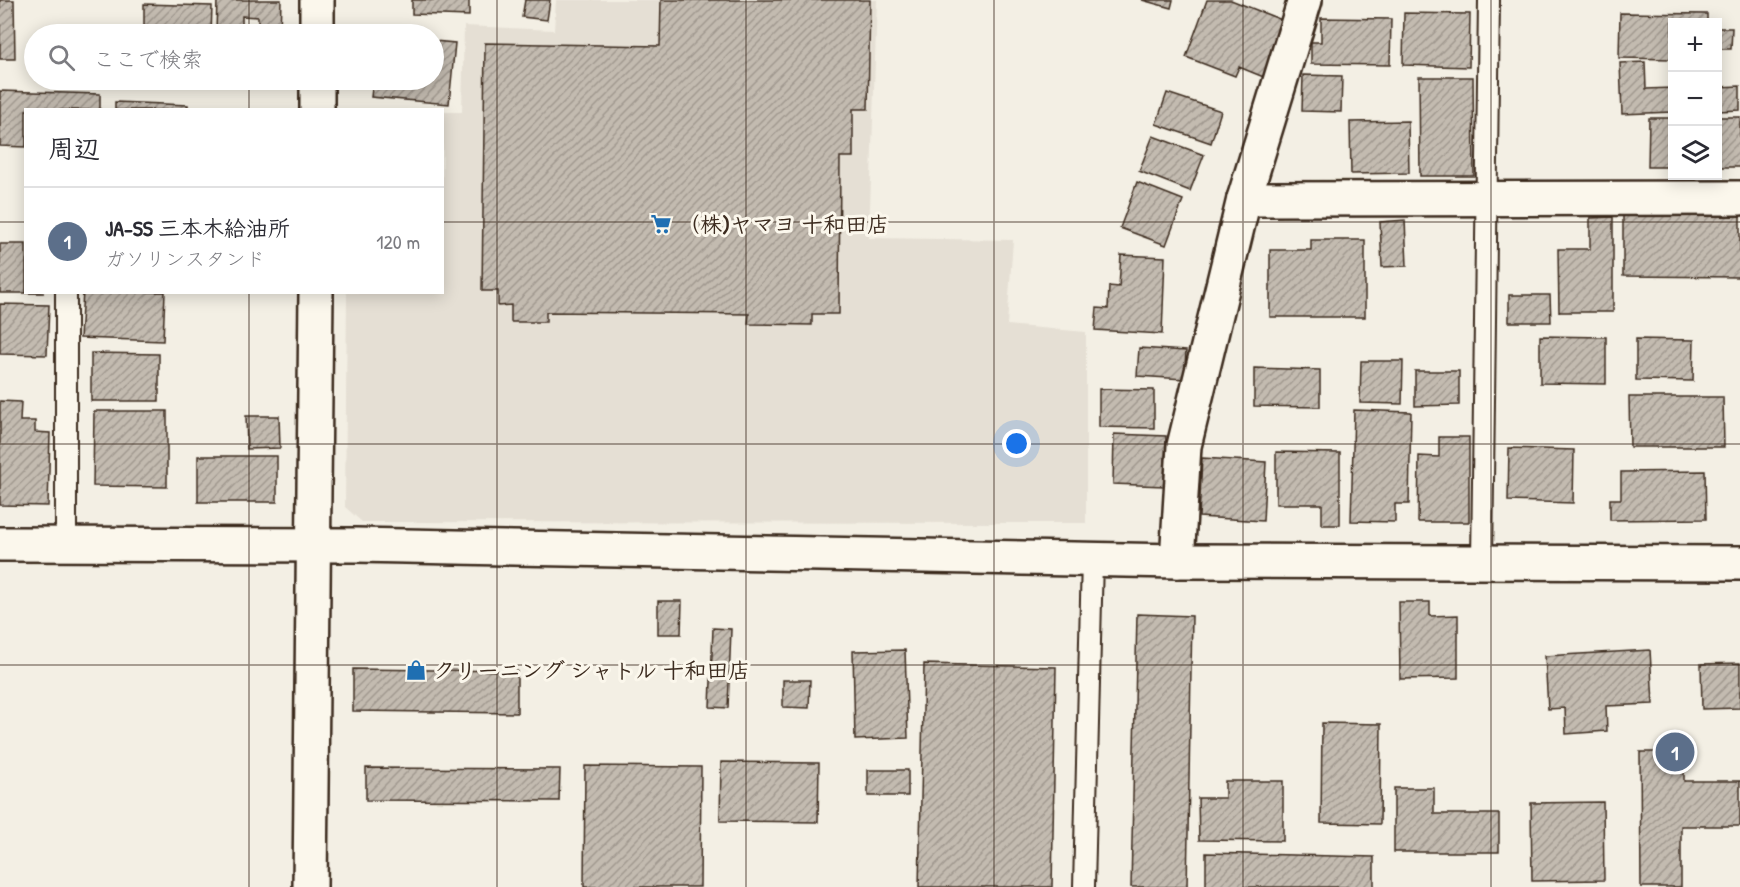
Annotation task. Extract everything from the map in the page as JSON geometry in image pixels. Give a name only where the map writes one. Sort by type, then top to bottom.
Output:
[{"type":"street","points":[[317,0],[317,24]]},
{"type":"street","points":[[1177,561],[1184,446],[1244,199],[1305,0]]},
{"type":"street","points":[[317,90],[317,108]]},
{"type":"street","points":[[1244,199],[1740,198]]},
{"type":"street","points":[[310,887],[316,294]]},
{"type":"street","points":[[0,544],[315,545],[1177,561],[1740,563]]},
{"type":"lane","points":[[1482,562],[1489,0]]},
{"type":"lane","points":[[66,294],[66,544]]},
{"type":"lane","points":[[1084,887],[1092,559]]},
{"type":"shaded area","points":[[556,0],[877,0],[869,238],[1013,240],[1007,325],[1086,332],[1086,523],[362,522],[345,507],[347,294],[444,294],[444,112],[462,112],[464,26],[554,30]]},
{"type":"building","points":[[0,0],[14,0],[15,59],[0,59]]},
{"type":"building","points":[[217,0],[281,0],[280,24],[258,24],[258,17],[242,16],[242,24],[216,24]]},
{"type":"building","points":[[412,0],[469,0],[469,16],[412,14]]},
{"type":"building","points":[[525,0],[550,0],[547,20],[522,17]]},
{"type":"building","name":"（株)ヤマヨ 十和田店","points":[[661,0],[870,0],[868,109],[853,109],[853,157],[840,157],[839,314],[812,314],[812,325],[748,324],[749,314],[546,312],[546,322],[511,322],[511,305],[498,306],[498,291],[482,291],[485,43],[660,46]]},
{"type":"building","points":[[1142,0],[1173,0],[1171,8]]},
{"type":"building","points":[[1207,0],[1231,0],[1287,22],[1266,78],[1239,67],[1235,76],[1186,57]]},
{"type":"building","points":[[144,4],[212,6],[211,24],[144,24]]},
{"type":"building","points":[[1404,13],[1470,14],[1469,67],[1403,65]]},
{"type":"building","points":[[1620,13],[1707,14],[1707,18],[1668,18],[1668,59],[1619,58]]},
{"type":"building","points":[[1321,18],[1391,19],[1390,65],[1311,64],[1311,42],[1321,42]]},
{"type":"building","points":[[1722,28],[1732,28],[1731,49],[1722,49]]},
{"type":"building","points":[[444,42],[455,43],[449,104],[371,97],[372,90],[444,90]]},
{"type":"building","points":[[1645,62],[1646,89],[1668,88],[1668,112],[1622,114],[1620,63]]},
{"type":"building","points":[[1303,75],[1342,76],[1341,112],[1302,111]]},
{"type":"building","points":[[1419,77],[1473,77],[1474,176],[1420,176]]},
{"type":"building","points":[[1740,86],[1740,110],[1722,111],[1722,87]]},
{"type":"building","points":[[0,91],[100,94],[100,108],[24,108],[24,147],[0,146]]},
{"type":"building","points":[[1167,93],[1221,111],[1211,143],[1156,124]]},
{"type":"building","points":[[115,102],[188,105],[188,108],[115,108]]},
{"type":"building","points":[[1722,117],[1740,117],[1740,167],[1722,167]]},
{"type":"building","points":[[1649,118],[1668,118],[1668,167],[1648,167]]},
{"type":"building","points":[[1408,121],[1409,173],[1351,174],[1350,122]]},
{"type":"building","points":[[1153,136],[1204,155],[1190,191],[1139,171]]},
{"type":"building","points":[[1137,182],[1183,200],[1166,245],[1120,228]]},
{"type":"building","points":[[1623,216],[1740,216],[1740,277],[1623,276]]},
{"type":"building","points":[[1613,217],[1613,312],[1559,312],[1558,249],[1590,249],[1590,218]]},
{"type":"building","points":[[1405,220],[1407,266],[1382,267],[1380,222]]},
{"type":"building","points":[[1311,240],[1365,240],[1365,317],[1270,317],[1270,250],[1311,250]]},
{"type":"building","points":[[0,244],[24,244],[24,293],[0,293]]},
{"type":"building","points":[[1121,255],[1165,257],[1162,334],[1095,330],[1097,308],[1108,309],[1109,286],[1119,287]]},
{"type":"building","points":[[83,294],[165,294],[163,341],[80,338]]},
{"type":"building","points":[[1509,295],[1550,295],[1551,322],[1509,322]]},
{"type":"building","points":[[0,304],[49,305],[47,355],[0,354]]},
{"type":"building","points":[[1540,336],[1606,337],[1606,384],[1540,383]]},
{"type":"building","points":[[1636,339],[1694,340],[1693,381],[1636,380]]},
{"type":"building","points":[[1139,348],[1186,351],[1184,379],[1137,376]]},
{"type":"building","points":[[91,353],[159,354],[159,401],[91,401]]},
{"type":"building","points":[[1361,361],[1403,361],[1402,404],[1360,403]]},
{"type":"building","points":[[1254,368],[1320,370],[1320,407],[1254,406]]},
{"type":"building","points":[[1415,371],[1459,371],[1459,405],[1415,406]]},
{"type":"building","points":[[1099,389],[1154,390],[1154,428],[1099,427]]},
{"type":"building","points":[[1629,397],[1723,397],[1724,447],[1630,447]]},
{"type":"building","points":[[0,401],[21,402],[20,421],[35,421],[35,432],[50,433],[48,506],[0,505]]},
{"type":"building","points":[[1354,410],[1411,412],[1409,504],[1395,504],[1395,522],[1351,521]]},
{"type":"building","points":[[94,411],[167,411],[167,487],[93,486]]},
{"type":"building","points":[[246,416],[279,416],[280,448],[247,449]]},
{"type":"building","points":[[1114,434],[1166,436],[1164,486],[1113,484]]},
{"type":"building","points":[[1439,437],[1469,437],[1469,522],[1418,522],[1419,456],[1439,457]]},
{"type":"building","points":[[1509,448],[1574,450],[1573,503],[1508,501]]},
{"type":"building","points":[[1276,452],[1340,453],[1340,525],[1322,525],[1322,504],[1276,504]]},
{"type":"building","points":[[198,456],[277,456],[277,502],[198,502]]},
{"type":"building","points":[[1202,458],[1266,462],[1263,521],[1199,517]]},
{"type":"building","points":[[1705,471],[1706,519],[1610,520],[1610,499],[1621,499],[1621,472]]},
{"type":"building","points":[[658,601],[682,601],[681,634],[658,634]]},
{"type":"building","points":[[1399,602],[1430,602],[1430,616],[1458,615],[1458,678],[1400,679]]},
{"type":"building","points":[[1137,614],[1192,616],[1187,887],[1131,887]]},
{"type":"building","points":[[713,628],[731,629],[728,708],[710,707]]},
{"type":"building","points":[[905,650],[908,738],[855,740],[853,651]]},
{"type":"building","points":[[1650,650],[1653,704],[1606,706],[1607,731],[1566,734],[1565,708],[1548,709],[1545,656]]},
{"type":"building","points":[[1740,663],[1740,708],[1702,709],[1701,664]]},
{"type":"building","points":[[924,664],[1056,667],[1052,887],[919,887]]},
{"type":"building","points":[[353,669],[517,671],[517,713],[353,711]]},
{"type":"building","points":[[783,680],[810,680],[809,708],[783,707]]},
{"type":"building","points":[[1322,723],[1381,724],[1380,824],[1321,823]]},
{"type":"building","points":[[1640,752],[1684,752],[1684,781],[1740,781],[1740,826],[1681,826],[1681,887],[1641,887]]},
{"type":"building","points":[[721,762],[819,763],[818,822],[720,821]]},
{"type":"building","points":[[585,766],[701,767],[700,887],[584,887]]},
{"type":"building","points":[[366,768],[560,769],[559,801],[366,800]]},
{"type":"building","points":[[868,770],[908,770],[908,796],[868,796]]},
{"type":"building","points":[[1225,781],[1283,781],[1283,841],[1199,840],[1198,798],[1225,798]]},
{"type":"building","points":[[1394,788],[1434,788],[1434,814],[1499,814],[1499,852],[1394,852]]},
{"type":"building","points":[[1603,802],[1604,880],[1532,881],[1531,803]]},
{"type":"building","points":[[1206,853],[1374,857],[1374,887],[1206,887]]},
{"type":"place","name":"（株)ヤマヨ 十和田店","points":[[661,224]]},
{"type":"place","name":"クリーニング シャトル 十和田店","points":[[416,670]]},
{"type":"place","name":"JA-SS 三本木給油所","points":[[1675,752]]}]
